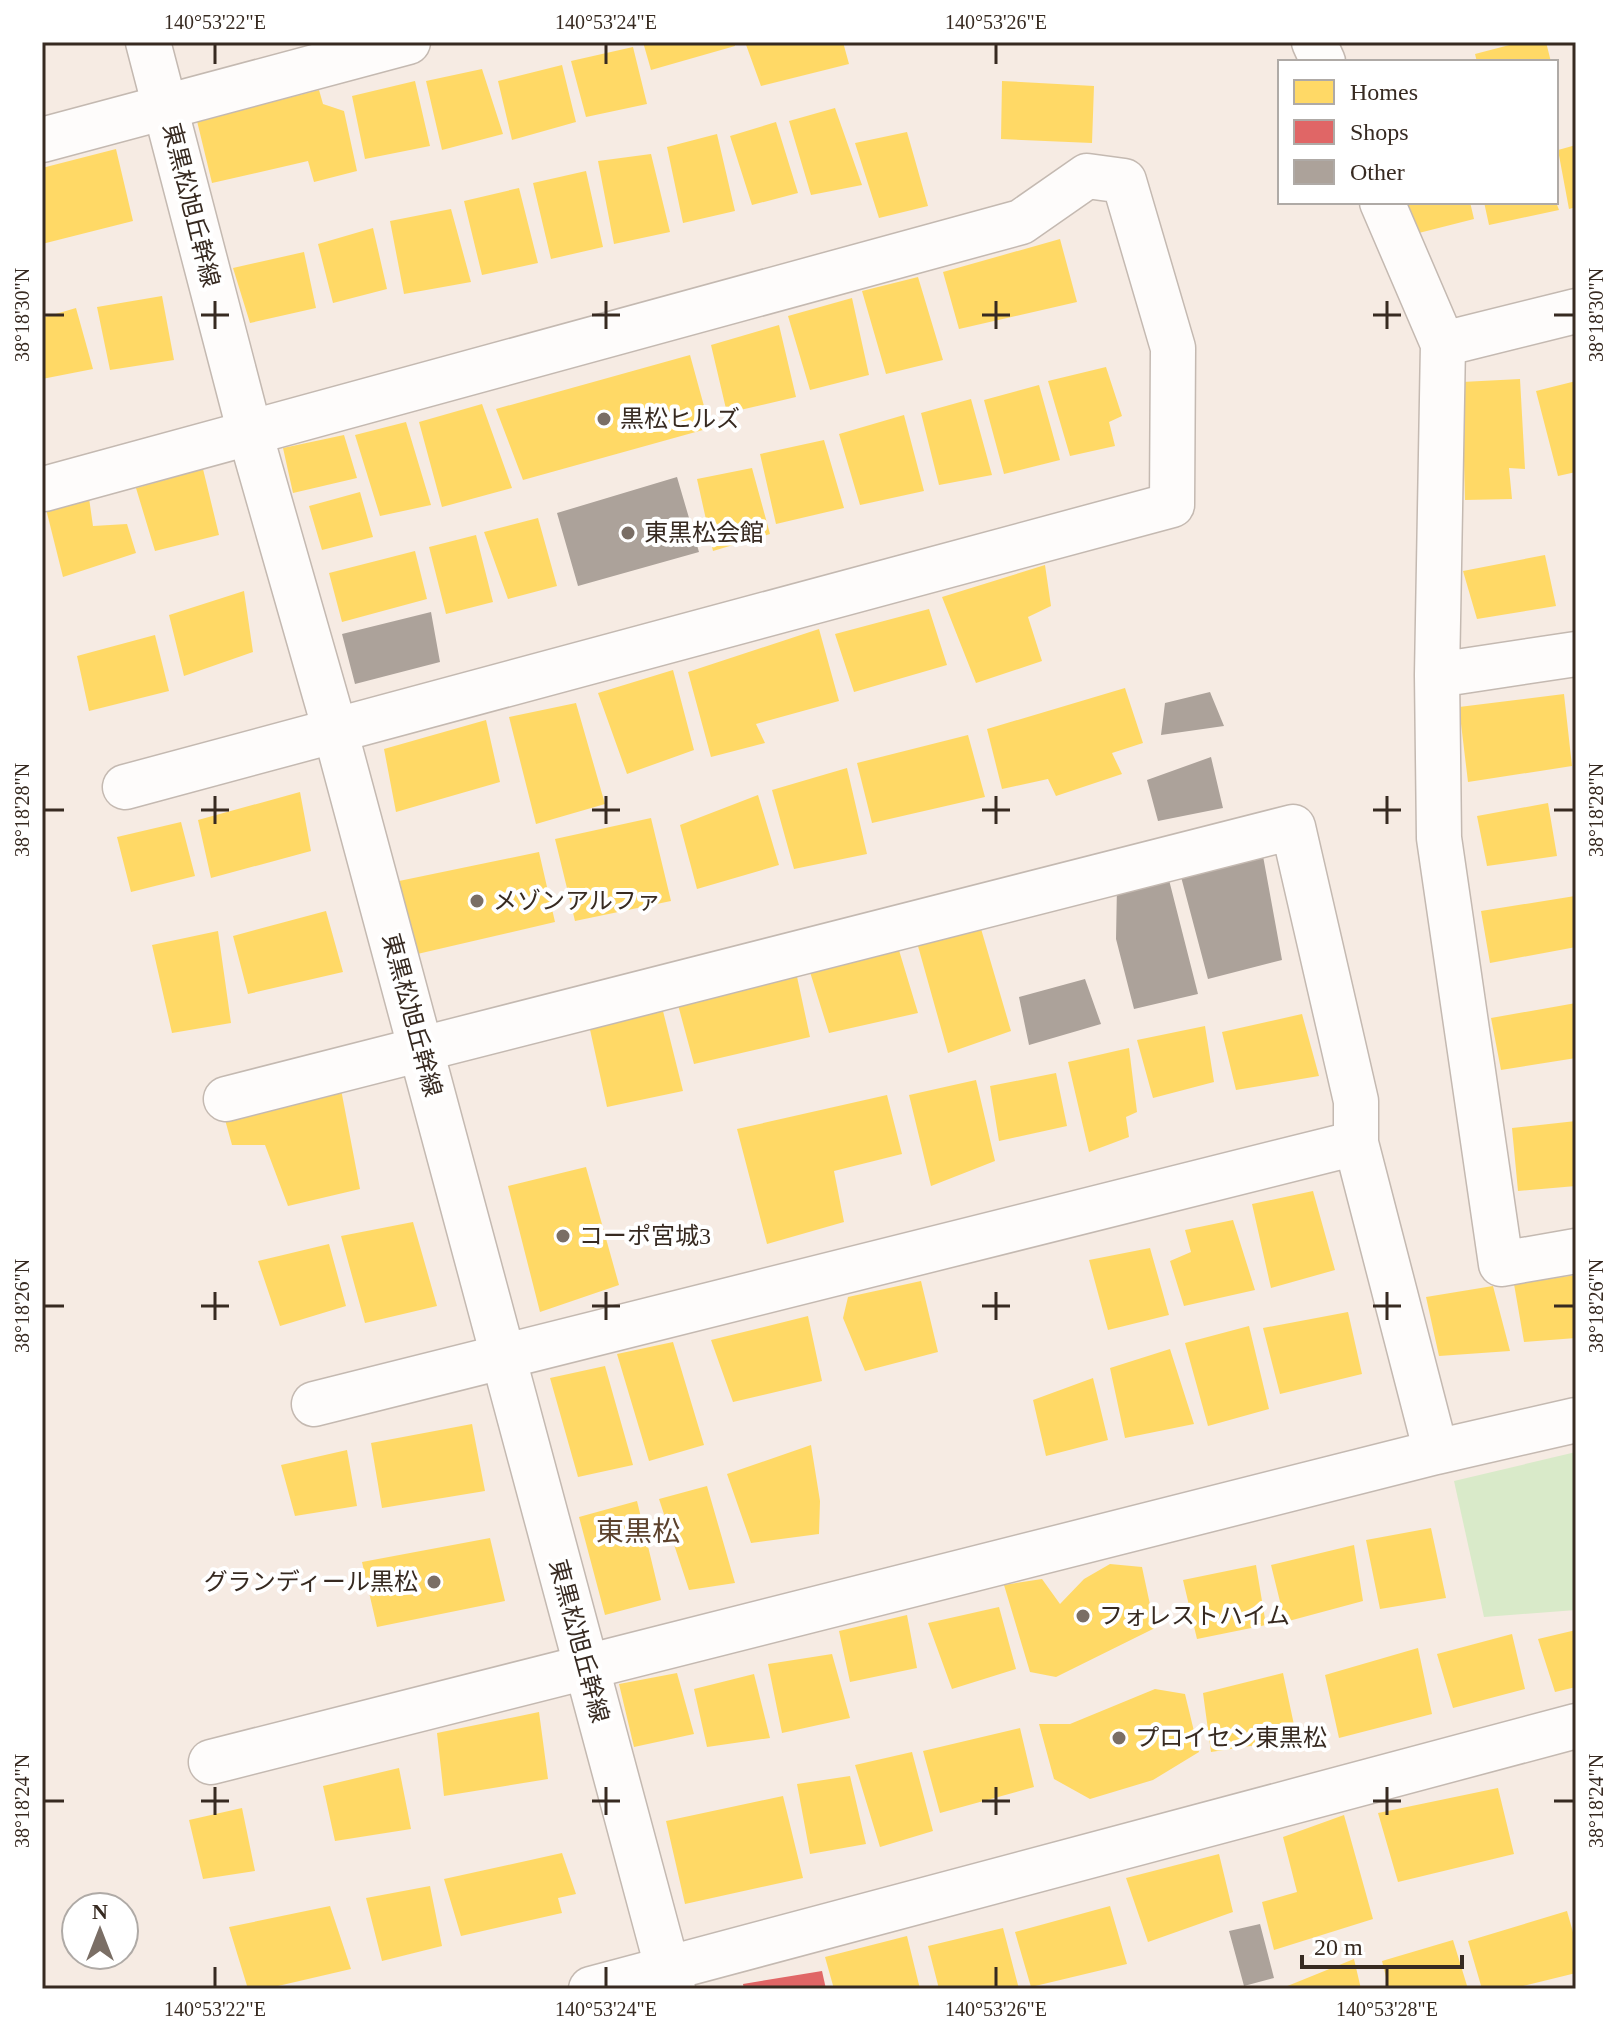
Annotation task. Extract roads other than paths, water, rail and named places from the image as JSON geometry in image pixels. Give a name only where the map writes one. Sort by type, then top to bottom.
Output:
[{"type":"street","name":"東黒松旭丘幹線","points":[[148,42],[250,433],[335,730],[670,1979]]},
{"type":"street","points":[[42,140],[408,42]]},
{"type":"street","points":[[44,489],[1021,222],[1087,176],[1124,181],[1173,348],[1172,505],[125,787]]},
{"type":"street","points":[[1383,204],[1443,344],[1437,675],[1439,838],[1501,1264],[1576,1251]]},
{"type":"street","points":[[1443,344],[1576,311]]},
{"type":"street","points":[[1437,675],[1576,654]]},
{"type":"street","points":[[226,1099],[1293,827],[1356,1101],[1356,1143],[1436,1452]]},
{"type":"street","points":[[314,1404],[1356,1143]]},
{"type":"street","points":[[211,1762],[1436,1452],[1576,1420]]},
{"type":"street","points":[[591,1989],[670,1979],[1574,1732]]},
{"type":"place","name":"黒松ヒルズ","points":[[604,419]]},
{"type":"place","name":"東黒松会館","points":[[628,533]]},
{"type":"place","name":"メゾンアルファ","points":[[477,901]]},
{"type":"place","name":"コーポ宮城3","points":[[563,1236]]},
{"type":"place","name":"グランディール黒松","points":[[434,1582]]},
{"type":"place","name":"フォレストハイム","points":[[1083,1616]]},
{"type":"place","name":"プロイセン東黒松","points":[[1119,1738]]},
{"type":"district","name":"東黒松","points":[[638,1531]]}]
